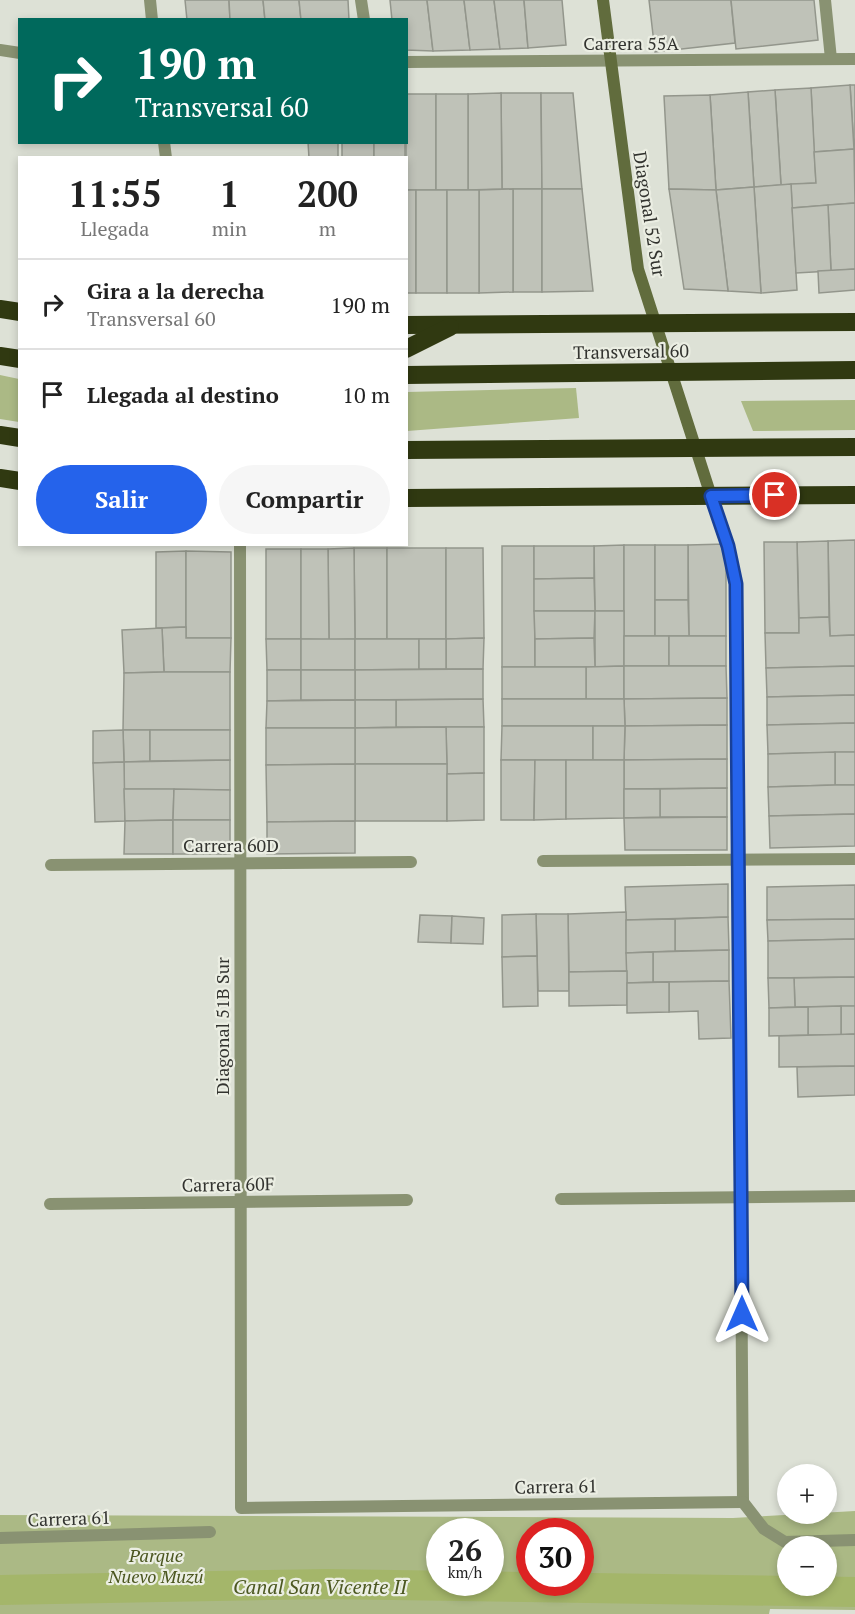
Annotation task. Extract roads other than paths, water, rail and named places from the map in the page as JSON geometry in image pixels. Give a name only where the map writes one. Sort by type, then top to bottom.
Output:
[{"type":"highway","points":[[0,309],[18,312]]},
{"type":"highway","name":"Transversal 60","points":[[408,325],[855,322]]},
{"type":"highway","points":[[408,349],[454,324]]},
{"type":"highway","points":[[0,356],[18,359]]},
{"type":"highway","name":"Transversal 60","points":[[408,375],[855,370]]},
{"type":"highway","points":[[0,435],[18,438]]},
{"type":"highway","points":[[408,450],[855,447]]},
{"type":"highway","points":[[0,478],[18,481]]},
{"type":"highway","points":[[408,498],[855,495]]},
{"type":"street","points":[[150,0],[152,18]]},
{"type":"street","points":[[362,0],[364,18]]},
{"type":"street","name":"Diagonal 52 Sur","points":[[603,0],[638,269],[711,496]]},
{"type":"street","points":[[825,0],[831,59]]},
{"type":"street","points":[[0,50],[18,53]]},
{"type":"street","name":"Carrera 55A","points":[[408,62],[855,59]]},
{"type":"street","points":[[711,496],[728,546],[736,584],[743,1502],[764,1529],[785,1542],[855,1540]]},
{"type":"street","name":"Diagonal 51B Sur","points":[[240,546],[241,1508]]},
{"type":"street","points":[[543,861],[855,859]]},
{"type":"street","name":"Carrera 60D","points":[[51,865],[411,862]]},
{"type":"street","points":[[561,1198],[855,1196]]},
{"type":"street","name":"Carrera 60F","points":[[50,1204],[408,1200]]},
{"type":"street","name":"Carrera 61","points":[[241,1508],[743,1502]]},
{"type":"street","name":"Carrera 61","points":[[0,1538],[210,1532]]},
{"type":"waterway","name":"Canal San Vicente II","points":[[0,1590],[326,1584],[855,1592]]},
{"type":"park label","name":"Parque Nuevo Muzú","points":[[156,1565]]}]
